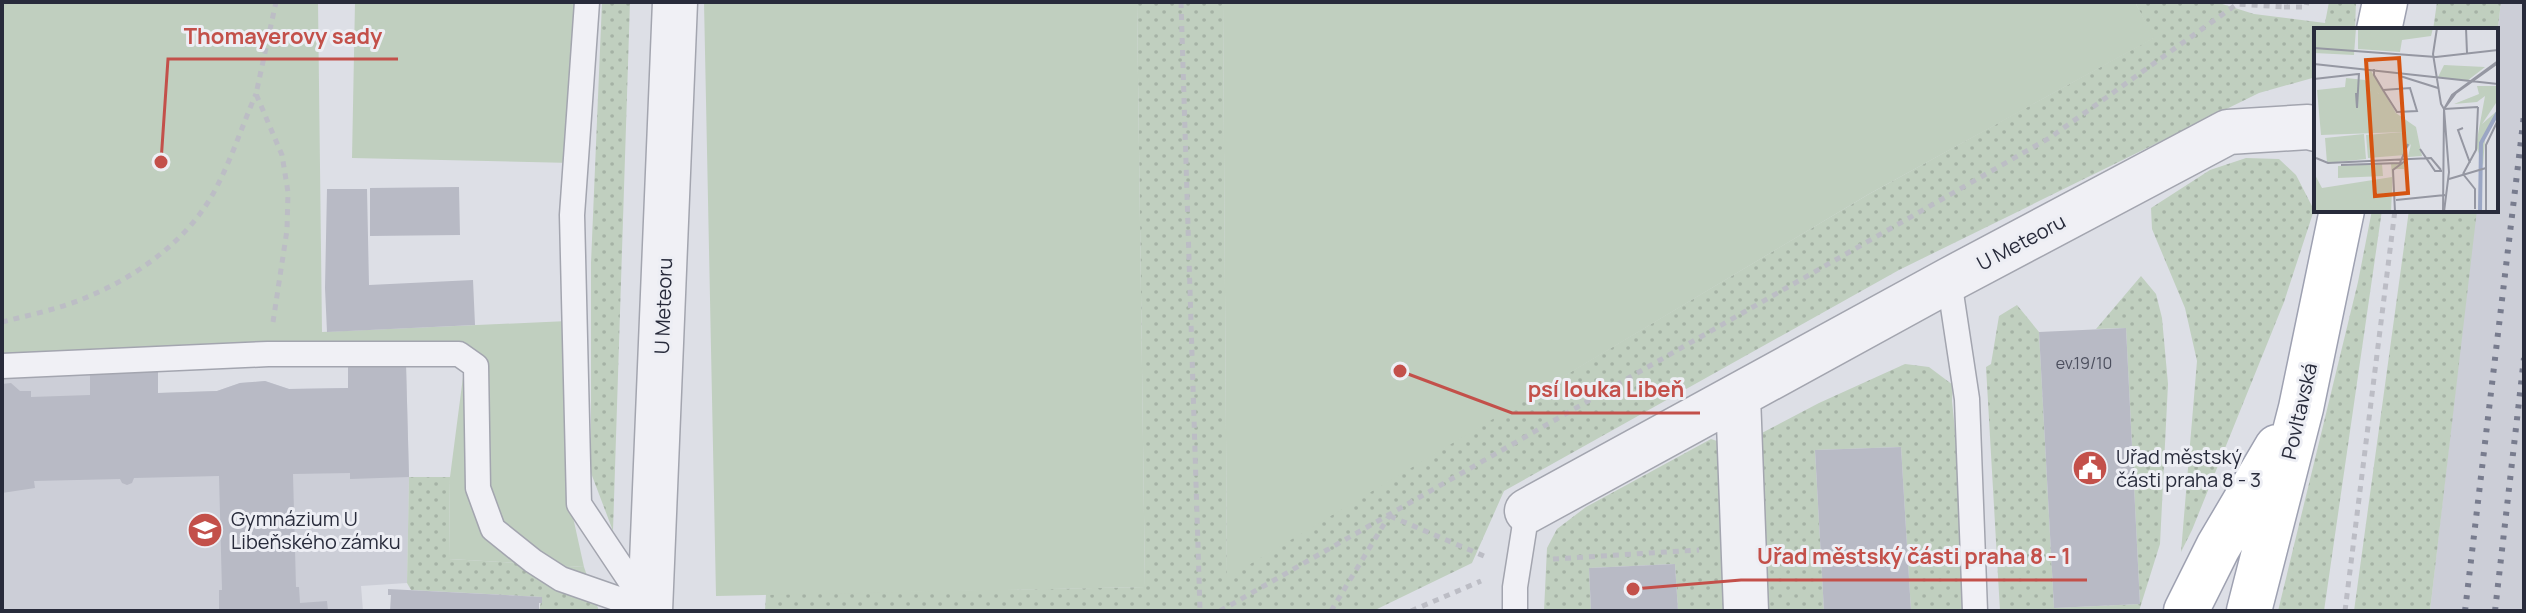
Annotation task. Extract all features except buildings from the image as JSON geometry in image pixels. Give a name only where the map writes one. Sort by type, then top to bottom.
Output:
[{"type":"main road","points":[[2379,28],[2385,2]]},
{"type":"main road","name":"Povltavská","points":[[2249,611],[2301,408],[2342,212]]},
{"type":"main road","points":[[2186,611],[2218,547],[2301,408]]},
{"type":"street","name":"U Meteoru","points":[[651,611],[675,2]]},
{"type":"street","name":"U Meteoru","points":[[1527,511],[1949,280],[2228,132],[2314,128]]},
{"type":"street","points":[[1738,396],[1746,611]]},
{"type":"lane","points":[[587,2],[572,215],[579,504],[651,611]]},
{"type":"lane","points":[[1949,280],[1967,399],[1975,611]]},
{"type":"lane","points":[[2,366],[268,354],[459,354],[476,366],[478,488],[493,529],[561,579],[651,611]]},
{"type":"lane","points":[[1515,611],[1515,587],[1527,511]]},
{"type":"path","points":[[2,322],[82,300],[114,285],[176,241],[202,211],[256,94],[276,2]]},
{"type":"path","points":[[1181,2],[1200,611]]},
{"type":"path","points":[[1220,611],[2051,137],[2237,3],[2306,7],[2307,2]]},
{"type":"path","points":[[256,94],[282,155],[288,192],[287,230],[268,354]]},
{"type":"path","points":[[2345,611],[2395,212]]},
{"type":"path","points":[[1389,516],[1491,559]]},
{"type":"path","points":[[1331,611],[1389,516]]},
{"type":"path","points":[[1519,561],[1744,548]]},
{"type":"path","points":[[1411,611],[1485,580]]},
{"type":"shaded area","points":[[2501,2],[2524,2],[2524,611],[2430,611],[2476,212],[2498,212],[2498,28]]},
{"type":"shaded area","name":"Gymnázium U Libeňského zámku","points":[[406,364],[409,477],[407,583],[361,586],[363,611],[2,611],[2,377],[158,371],[158,393],[217,391],[240,383],[265,381],[289,389],[348,388],[348,366]]},
{"type":"green space","points":[[2,2],[318,2],[322,332],[568,321],[571,508],[584,567],[449,559],[450,477],[466,354],[2,357]]},
{"type":"green space","points":[[355,2],[576,2],[572,163],[352,158]]},
{"type":"green space","points":[[602,2],[630,2],[613,531],[591,473],[591,263]]},
{"type":"green space","points":[[704,2],[1137,2],[1145,587],[716,596]]},
{"type":"green space","points":[[1137,2],[1223,2],[1227,577],[1869,194],[2153,38],[2135,2],[2219,3],[2254,14],[2325,23],[2329,2],[2356,2],[2355,28],[2314,28],[2314,78],[2259,93],[1899,270],[1504,491],[1472,563],[1373,611],[765,611],[766,594],[1145,587]]},
{"type":"green space","points":[[1223,2],[2135,2],[2154,38],[1869,194],[1227,578]]},
{"type":"green space","points":[[2437,2],[2501,2],[2498,28],[2433,28]]},
{"type":"green space","points":[[2246,158],[2279,159],[2296,175],[2314,210],[2284,302],[2181,552],[2197,361],[2185,308],[2152,229],[2151,208],[2210,170]]},
{"type":"green space","points":[[2372,212],[2382,212],[2324,611],[2278,611],[2358,282]]},
{"type":"green space","points":[[2409,212],[2477,212],[2430,611],[2354,611]]},
{"type":"green space","points":[[2141,276],[2156,294],[2162,318],[2168,384],[2160,544],[2139,611],[2000,611],[1986,367],[1991,364],[1999,316],[2017,305],[2039,332],[2054,608],[2140,604],[2126,328],[2096,329]]},
{"type":"green space","points":[[1905,364],[1929,367],[1953,385],[1966,611],[1911,611],[1901,447],[1815,450],[1824,611],[1768,611],[1758,435]]},
{"type":"green space","points":[[1711,439],[1723,443],[1731,611],[1678,611],[1675,564],[1589,568],[1591,611],[1544,611],[1547,548],[1557,529],[1586,507]]},
{"type":"green space","points":[[409,477],[450,477],[449,559],[584,567],[599,611],[539,611],[542,597],[411,590],[407,583]]},
{"type":"railway","points":[[2465,611],[2524,115]]},
{"type":"railway","points":[[2495,611],[2524,358]]},
{"type":"place","name":"Thomayerovy sady","points":[[161,162]]},
{"type":"place","name":"psí louka Libeň","points":[[1400,371]]},
{"type":"place","name":"Uřad městský části praha 8 - 3","points":[[2090,468]]},
{"type":"place","name":"Gymnázium U Libeňského zámku","points":[[205,530]]},
{"type":"place","name":"Uřad městský části praha 8 - 1","points":[[1633,589]]}]
